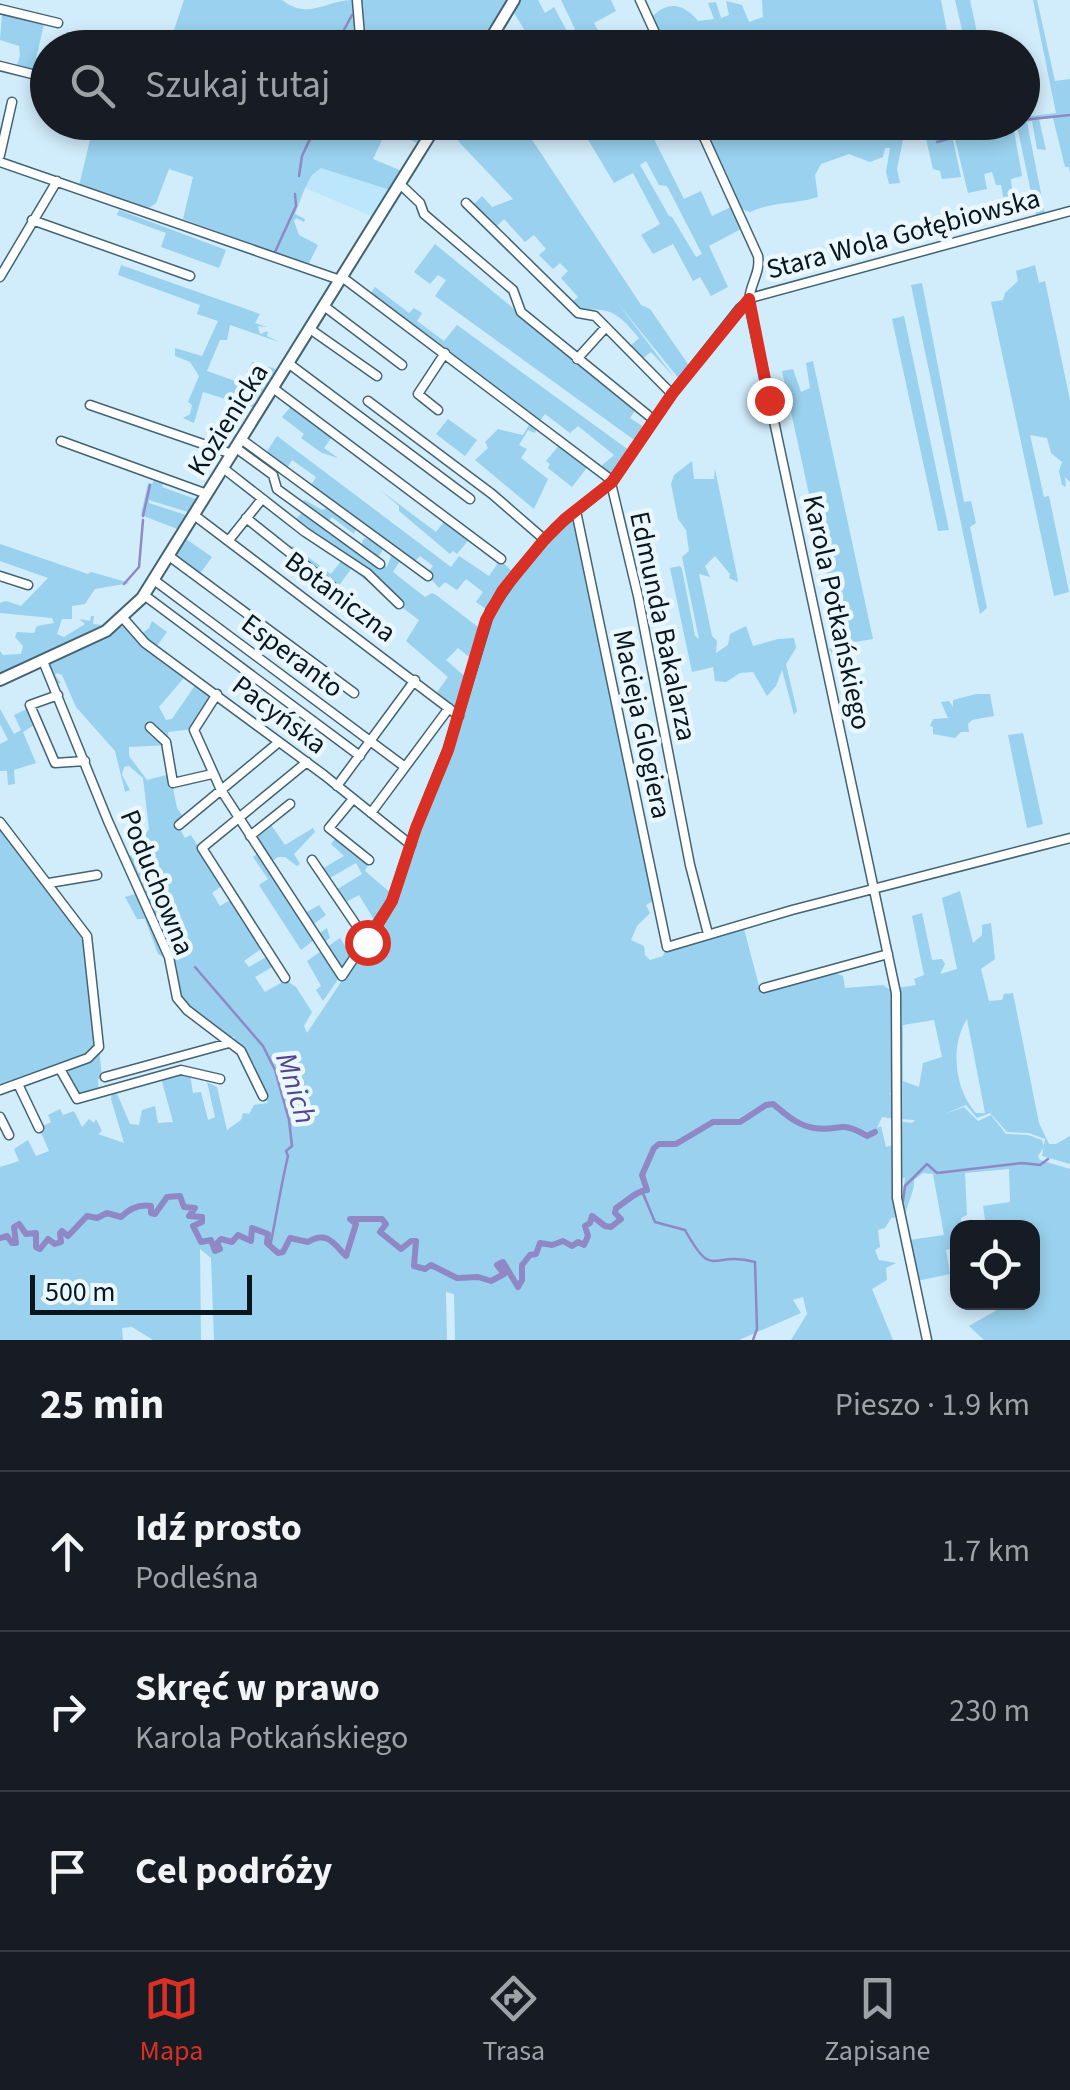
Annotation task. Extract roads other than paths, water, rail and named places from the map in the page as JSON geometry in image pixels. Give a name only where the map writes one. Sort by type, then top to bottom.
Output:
[{"type":"main road","points":[[496,30],[514,0]]},
{"type":"main road","name":"Kozienicka","points":[[0,680],[96,636],[123,618],[144,595],[427,140]]},
{"type":"street","points":[[357,0],[360,30]]},
{"type":"street","points":[[640,0],[654,30]]},
{"type":"street","points":[[0,9],[58,22]]},
{"type":"street","points":[[0,66],[30,74]]},
{"type":"street","points":[[0,158],[12,102]]},
{"type":"street","name":"Karola Potkańskiego","points":[[705,140],[758,256],[759,270],[749,299],[888,954],[898,1013],[898,1206],[927,1340]]},
{"type":"street","name":"Edmunda Bakalarza","points":[[0,158],[341,278],[612,482],[690,865],[708,934]]},
{"type":"street","points":[[0,277],[57,181]]},
{"type":"street","points":[[400,184],[420,203],[424,214],[513,290],[522,312],[654,420]]},
{"type":"street","points":[[466,202],[578,313],[594,316],[672,394]]},
{"type":"street","name":"Stara Wola Gołębiowska","points":[[749,299],[1070,212]]},
{"type":"street","points":[[32,220],[190,276]]},
{"type":"street","points":[[217,694],[194,730],[212,774],[342,976],[392,901],[459,716],[490,612],[516,572],[544,540],[612,482],[672,394],[749,299]]},
{"type":"street","points":[[324,306],[402,365]]},
{"type":"street","points":[[577,358],[606,327]]},
{"type":"street","points":[[310,329],[377,376]]},
{"type":"street","points":[[438,410],[418,394],[445,353]]},
{"type":"street","points":[[288,364],[470,499]]},
{"type":"street","points":[[273,388],[500,560]]},
{"type":"street","points":[[368,400],[492,494],[544,540]]},
{"type":"street","points":[[90,406],[236,447],[428,576]]},
{"type":"street","points":[[61,441],[207,494]]},
{"type":"street","points":[[236,447],[272,475],[277,489],[380,564]]},
{"type":"street","points":[[223,468],[367,573],[399,604]]},
{"type":"street","points":[[229,540],[262,500]]},
{"type":"street","name":"Macieja Glogiera","points":[[576,511],[667,946],[708,934]]},
{"type":"street","name":"Botaniczna","points":[[194,515],[459,716]]},
{"type":"street","points":[[246,518],[358,607]]},
{"type":"street","points":[[169,556],[354,693]]},
{"type":"street","points":[[0,576],[28,586]]},
{"type":"street","name":"Esperanto","points":[[154,580],[405,767]]},
{"type":"street","points":[[144,595],[360,756]]},
{"type":"street","name":"Pacyńska","points":[[123,618],[145,643],[411,845]]},
{"type":"street","name":"Poduchowna","points":[[43,660],[168,957],[179,1002],[240,1051],[263,1096]]},
{"type":"street","points":[[337,786],[415,680]]},
{"type":"street","points":[[58,695],[30,706],[55,763],[85,761]]},
{"type":"street","points":[[371,813],[449,708]]},
{"type":"street","points":[[150,727],[166,742],[173,783],[212,774]]},
{"type":"street","points":[[179,826],[279,742]]},
{"type":"street","points":[[285,978],[202,848],[306,762]]},
{"type":"street","points":[[353,799],[329,828],[368,860]]},
{"type":"street","points":[[250,836],[290,804]]},
{"type":"street","points":[[0,822],[49,883],[88,941],[99,1047],[93,1056],[0,1090]]},
{"type":"street","points":[[708,934],[1070,838]]},
{"type":"street","points":[[312,860],[367,942]]},
{"type":"street","points":[[49,883],[97,875]]},
{"type":"street","points":[[764,988],[888,954]]},
{"type":"street","points":[[105,1077],[230,1043]]},
{"type":"street","points":[[60,1068],[77,1099],[181,1070],[220,1079]]},
{"type":"street","points":[[18,1084],[39,1128]]},
{"type":"street","points":[[0,1117],[9,1135]]},
{"type":"waterway","points":[[344,30],[352,15]]},
{"type":"waterway","points":[[1040,118],[1070,115]]},
{"type":"waterway","points":[[299,176],[310,140]]},
{"type":"waterway","points":[[937,142],[944,140]]},
{"type":"waterway","points":[[275,252],[296,206],[295,194]]},
{"type":"waterway","points":[[143,516],[150,485]]},
{"type":"waterway","points":[[124,584],[139,567],[143,520]]},
{"type":"waterway","name":"Mnich","points":[[195,967],[263,1046],[275,1070],[289,1120],[292,1146],[286,1151],[271,1242],[266,1242]]},
{"type":"waterway","points":[[0,1238],[7,1236],[16,1243],[14,1227],[19,1224],[26,1234],[36,1233],[36,1247],[40,1249],[48,1239],[55,1244],[61,1242],[60,1233],[68,1236],[87,1216],[97,1218],[107,1213],[121,1217],[134,1208],[147,1206],[155,1214],[167,1197],[180,1196],[184,1207],[195,1208],[189,1216],[202,1217],[202,1222],[193,1226],[201,1242],[211,1240],[215,1251],[220,1249],[217,1243],[221,1239],[232,1242],[238,1235],[251,1241],[252,1228],[268,1234],[267,1243],[278,1253],[283,1252],[290,1238],[308,1242],[320,1237],[330,1240],[346,1256],[356,1224],[350,1219],[382,1219],[386,1224],[380,1232],[401,1249],[416,1241],[414,1266],[425,1269],[431,1265],[457,1278],[491,1281],[504,1274],[497,1265],[503,1262],[518,1287],[522,1265],[536,1254],[540,1243],[552,1245],[563,1241],[572,1246],[578,1242],[584,1245],[588,1236],[585,1226],[592,1216],[611,1227],[621,1219],[616,1208],[647,1190],[642,1175],[659,1144],[676,1144],[713,1122],[740,1122],[773,1104],[808,1127],[845,1127],[867,1136],[875,1132]]},
{"type":"waterway","points":[[903,1201],[905,1186],[927,1164],[937,1173],[1022,1163],[1040,1165],[1048,1159]]},
{"type":"waterway","points":[[642,1191],[655,1222],[685,1230],[708,1260],[755,1262],[757,1329],[753,1340]]}]
